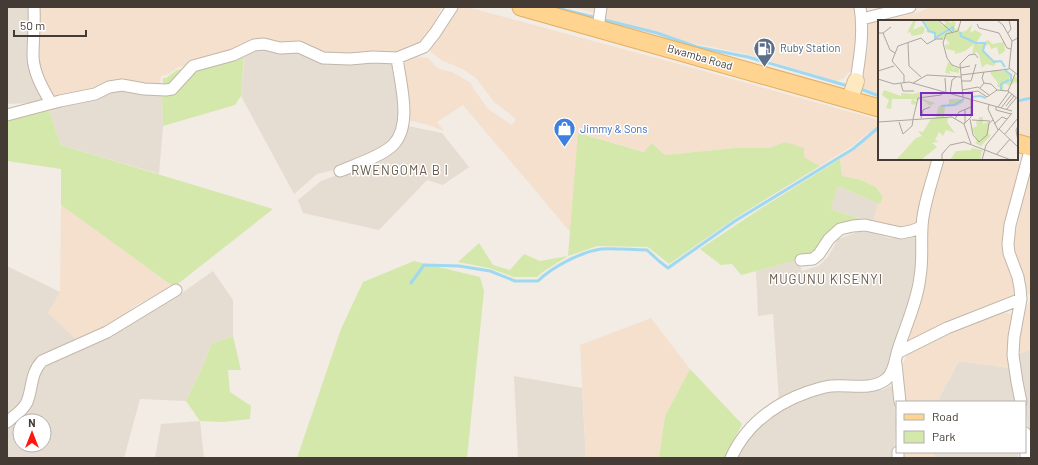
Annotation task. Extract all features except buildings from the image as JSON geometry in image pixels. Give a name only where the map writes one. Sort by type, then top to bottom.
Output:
[{"type":"main road","name":"Bwamba Road","points":[[521,7],[878,108]]},
{"type":"main road","points":[[1018,143],[1031,147]]},
{"type":"street","points":[[34,7],[35,25],[33,58],[40,83],[51,103]]},
{"type":"street","points":[[7,115],[51,103],[95,94],[109,87],[122,85],[144,89],[172,89],[193,66],[233,55],[254,44],[264,44],[280,48],[299,47],[323,58],[396,58],[424,47],[452,7]]},
{"type":"street","points":[[598,28],[602,7]]},
{"type":"street","points":[[850,99],[856,81],[860,55],[862,19],[860,7]]},
{"type":"street","points":[[862,19],[910,7]]},
{"type":"street","points":[[340,171],[376,155],[393,145],[401,133],[404,99],[396,58]]},
{"type":"street","points":[[1021,401],[1016,382],[1013,355],[1014,337],[1020,299],[1018,276],[1009,252],[1008,244],[1010,225],[1031,147]]},
{"type":"street","points":[[731,458],[745,433],[758,419],[772,409],[797,396],[831,386],[860,386],[879,384],[887,379],[891,373],[903,332],[915,303],[920,276],[923,240],[922,227],[938,160]]},
{"type":"street","points":[[801,260],[813,259],[819,254],[828,239],[840,229],[865,225],[901,233],[922,227]]},
{"type":"street","points":[[7,422],[24,407],[27,401],[34,372],[36,367],[42,361],[107,332],[176,290]]},
{"type":"street","points":[[896,356],[947,328],[1020,299]]},
{"type":"street","points":[[896,356],[900,401]]},
{"type":"shaded area","points":[[7,7],[35,7],[50,102],[7,104]]},
{"type":"shaded area","points":[[34,7],[442,7],[423,44],[399,54],[358,58],[280,46],[263,40],[177,68],[169,74],[161,76],[159,91],[117,87],[50,102],[40,83]]},
{"type":"shaded area","points":[[459,7],[467,7],[878,120],[878,160],[935,160],[920,222],[899,231],[873,223],[878,203],[880,204],[883,197],[876,187],[861,180],[842,176],[840,159],[859,147],[869,132],[852,146],[820,166],[804,157],[785,142],[770,148],[735,148],[665,155],[653,143],[645,152],[579,133],[571,233],[463,105],[437,122],[444,131],[429,125],[407,120],[403,62],[418,57],[428,58],[439,69],[452,72],[471,83],[488,109],[512,125],[516,119],[494,102],[476,78],[462,69],[441,60],[431,52],[429,48]]},
{"type":"shaded area","points":[[573,7],[857,7],[858,47],[853,68],[843,79],[836,81],[746,54],[687,42],[601,17],[601,15]]},
{"type":"shaded area","points":[[930,7],[1031,7],[1031,96],[1018,99],[1018,20],[888,20],[919,12]]},
{"type":"shaded area","points":[[878,21],[878,94],[861,87],[868,47],[867,22]]},
{"type":"shaded area","points":[[262,45],[302,51],[319,60],[358,64],[375,60],[393,60],[402,122],[389,146],[351,166],[317,174],[294,194],[241,96],[245,50]]},
{"type":"shaded area","points":[[118,90],[162,94],[163,126],[159,174],[61,145],[47,105]]},
{"type":"shaded area","points":[[1031,99],[1031,141],[1018,137],[1018,102]]},
{"type":"shaded area","points":[[408,126],[442,133],[469,167],[443,185],[427,180],[379,230],[303,213],[298,200],[321,181],[369,163]]},
{"type":"shaded area","points":[[942,160],[1009,160],[1024,165],[1006,229],[1017,289],[1015,297],[905,344],[906,334],[921,303],[926,274],[925,223]]},
{"type":"shaded area","points":[[1031,171],[1031,294],[1027,294],[1013,246],[1025,190]]},
{"type":"shaded area","points":[[838,186],[878,203],[873,223],[831,209]]},
{"type":"shaded area","points":[[61,205],[174,287],[138,304],[107,328],[78,341],[48,313],[60,292]]},
{"type":"shaded area","points":[[857,232],[870,232],[889,238],[907,238],[920,233],[918,273],[888,373],[884,379],[779,401],[773,314],[758,316],[756,271],[798,260],[802,271],[818,266],[828,257],[838,239]]},
{"type":"shaded area","points":[[7,266],[60,292],[49,313],[78,341],[35,362],[23,406],[7,418]]},
{"type":"shaded area","points":[[213,271],[233,300],[233,336],[211,344],[205,361],[186,401],[140,399],[124,458],[7,458],[7,424],[12,420],[12,453],[52,453],[52,413],[20,413],[27,407],[38,365],[173,299]]},
{"type":"shaded area","points":[[1031,301],[1031,350],[1017,354],[1022,315]]},
{"type":"shaded area","points":[[1007,313],[1012,315],[1008,355],[1010,368],[959,361],[939,398],[939,401],[904,401],[903,363],[909,351],[962,324],[993,314]]},
{"type":"shaded area","points":[[651,318],[690,369],[665,416],[659,458],[586,458],[580,345]]},
{"type":"shaded area","points":[[1031,350],[1031,458],[1026,401],[1025,401],[1017,354]]},
{"type":"shaded area","points":[[959,361],[1010,368],[1015,401],[939,401],[939,398]]},
{"type":"shaded area","points":[[514,376],[582,388],[586,458],[518,458]]},
{"type":"shaded area","points":[[890,386],[894,388],[896,420],[894,458],[737,458],[750,435],[773,414],[803,397],[829,390],[883,390]]},
{"type":"shaded area","points":[[200,421],[204,458],[155,458],[161,424]]},
{"type":"shaded area","points":[[902,453],[935,453],[934,458],[902,458]]},
{"type":"shaded area","points":[[935,453],[1018,453],[1018,458],[934,458]]},
{"type":"green space","points":[[244,54],[241,96],[235,105],[163,126],[163,78],[166,78],[177,70],[214,65]]},
{"type":"green space","points":[[47,105],[61,145],[273,209],[174,287],[61,205],[61,169],[7,161],[7,112]]},
{"type":"green space","points":[[578,133],[644,152],[652,143],[665,155],[735,148],[770,148],[785,142],[804,148],[804,157],[820,166],[740,215],[669,264],[648,247],[597,246],[568,256]]},
{"type":"green space","points":[[840,159],[842,176],[861,180],[876,187],[883,197],[880,204],[838,186],[831,209],[873,223],[834,235],[825,249],[798,260],[741,275],[732,264],[721,265],[700,249],[760,209]]},
{"type":"green space","points":[[479,243],[493,265],[510,270],[524,254],[540,261],[568,256],[537,277],[514,277],[489,268],[458,262]]},
{"type":"green space","points":[[414,261],[480,277],[484,291],[467,458],[297,458],[341,329],[363,282]]},
{"type":"green space","points":[[233,336],[241,370],[228,370],[230,392],[251,406],[250,419],[223,422],[200,421],[186,401],[205,361],[211,344]]},
{"type":"green space","points":[[690,369],[742,424],[725,458],[659,458],[665,416]]},
{"type":"waterway","points":[[553,7],[657,33],[697,47],[748,57],[848,86]]},
{"type":"waterway","points":[[858,88],[878,96]]},
{"type":"waterway","points":[[1018,101],[1031,98]]},
{"type":"waterway","points":[[411,283],[424,265],[459,266],[490,271],[515,281],[538,281],[567,261],[585,253],[601,249],[647,250],[668,268],[735,221],[853,149],[878,128]]},
{"type":"place","name":"Ruby Station","points":[[764,68]]},
{"type":"place","name":"Jimmy & Sons","points":[[565,148]]},
{"type":"district","name":"RWENGOMA B I","points":[[400,170]]},
{"type":"district","name":"MUGUNU KISENYI","points":[[826,279]]}]
